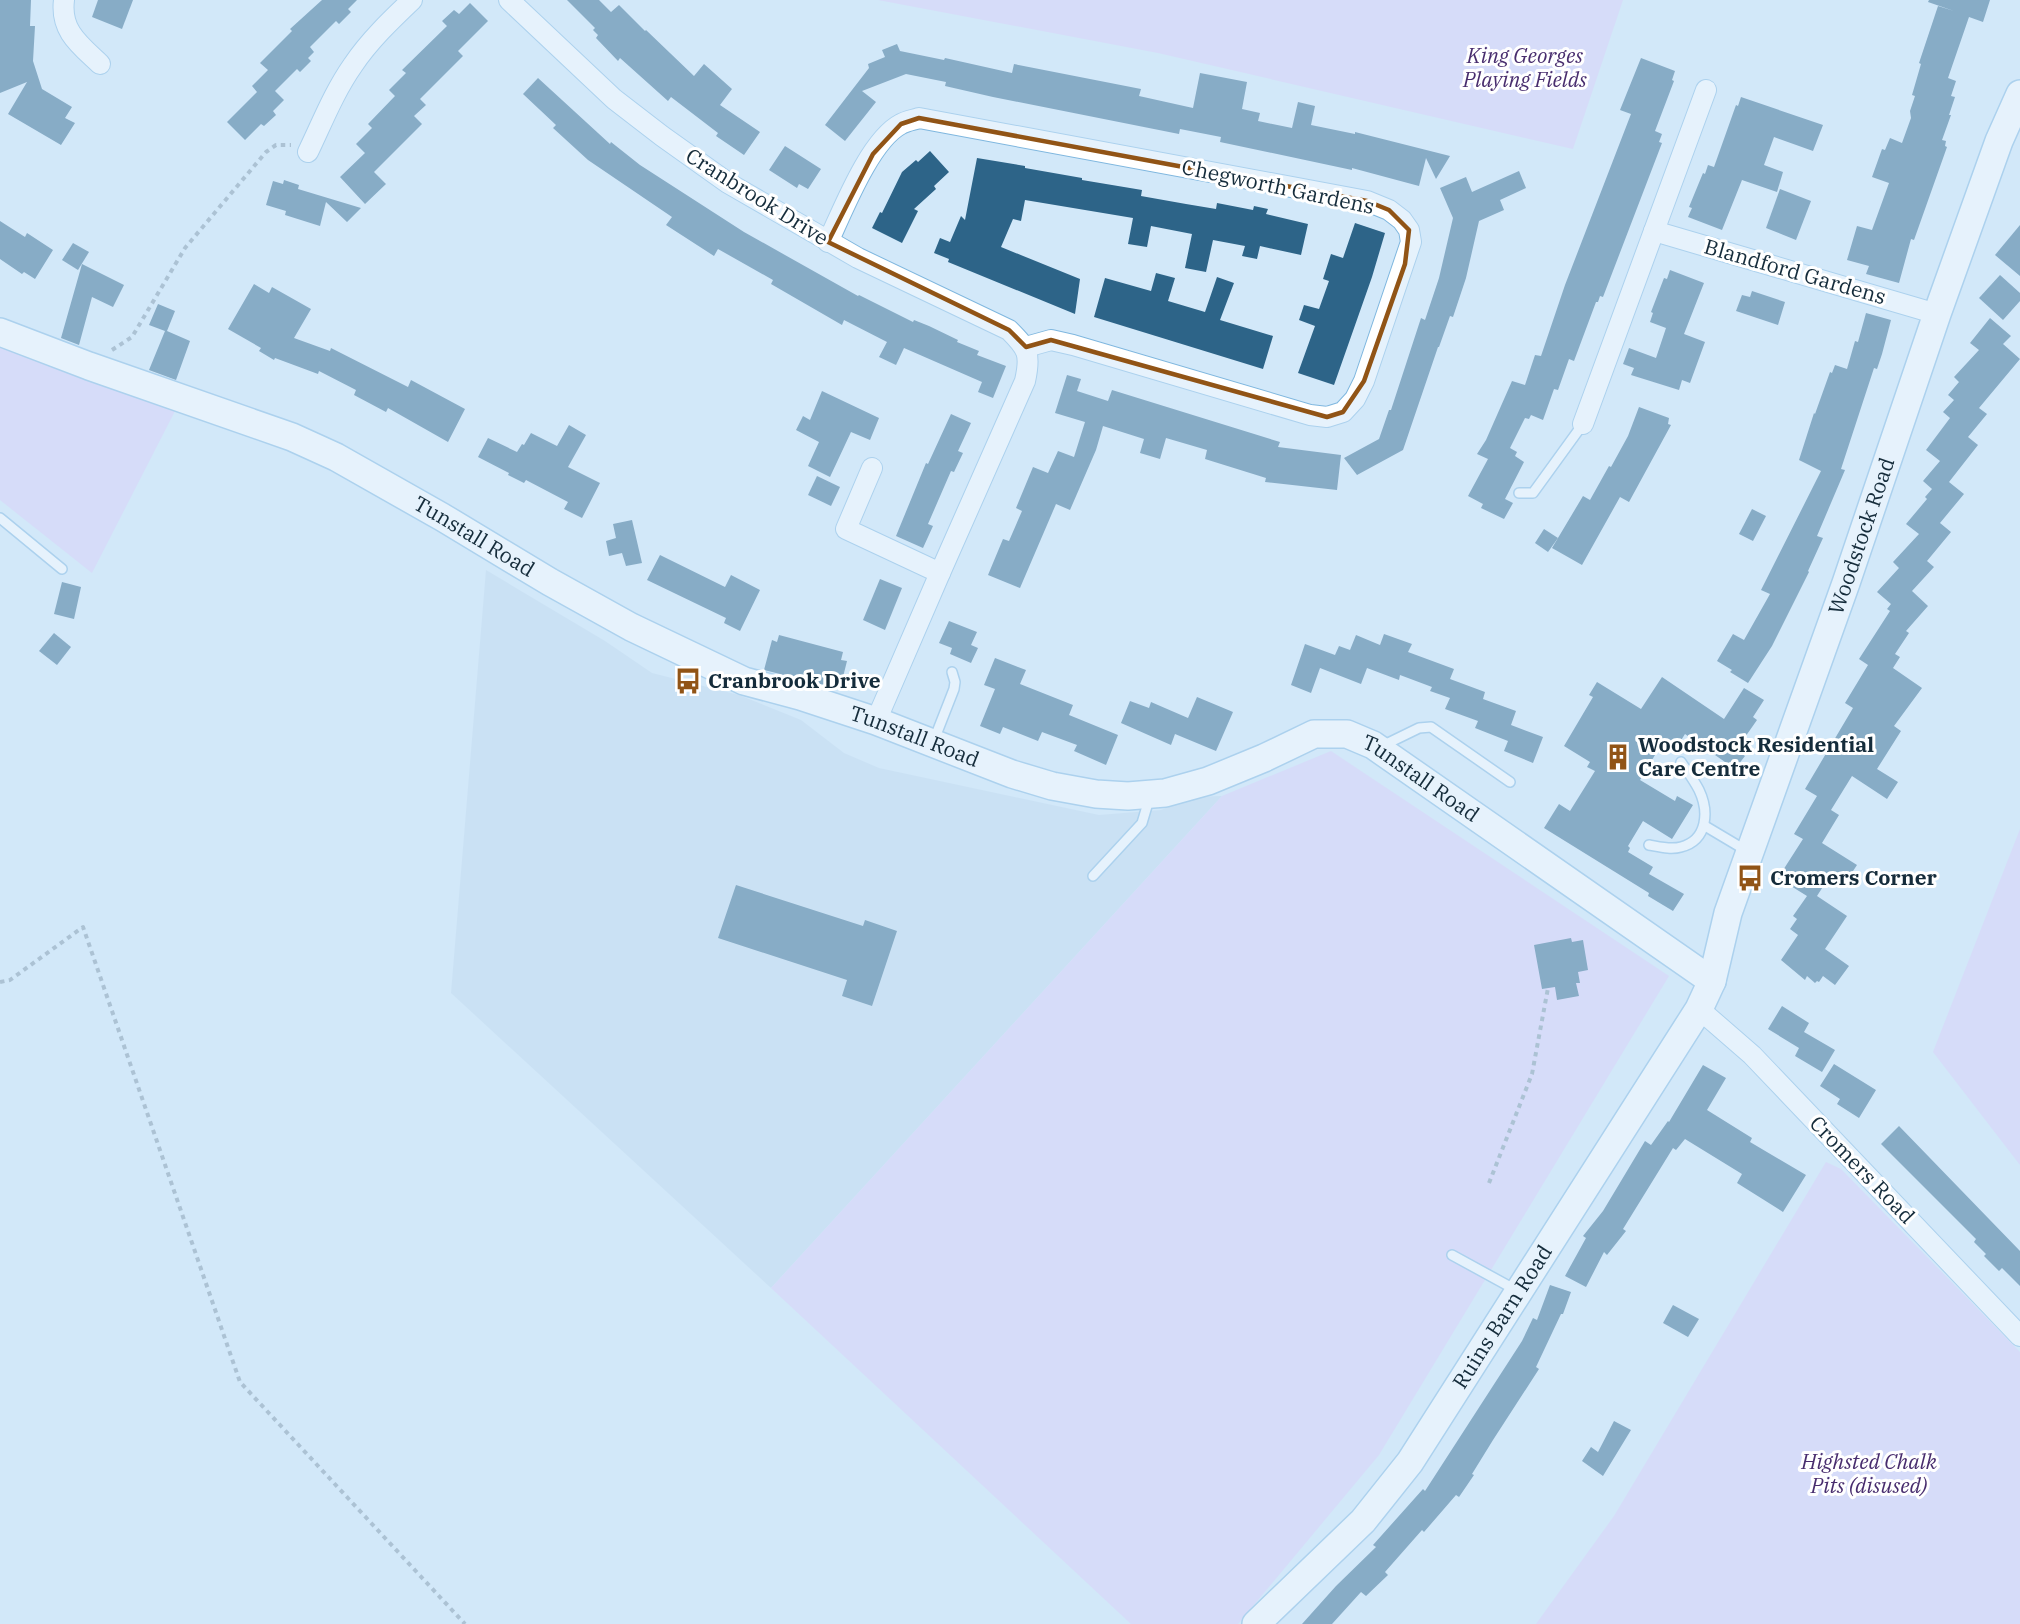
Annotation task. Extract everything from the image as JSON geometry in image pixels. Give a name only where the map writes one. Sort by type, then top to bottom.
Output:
[{"type":"street","points":[[64,0],[62,14],[73,38],[100,64]]},
{"type":"street","points":[[309,152],[337,92],[353,65],[368,45],[412,0]]},
{"type":"street","name":"Cranbrook Drive","points":[[509,0],[614,99],[728,183],[828,242],[1010,330],[1026,347]]},
{"type":"street","points":[[1583,424],[1706,90]]},
{"type":"street","name":"Woodstock Road","points":[[1712,981],[1728,913],[1749,852],[1846,583],[1937,314],[1992,161],[2020,93]]},
{"type":"street","name":"Chegworth Gardens","points":[[828,242],[861,174],[886,136],[901,124],[919,118],[1367,201],[1389,210],[1402,220],[1409,230],[1412,242],[1364,381],[1355,399],[1343,412],[1328,417],[1299,412],[1052,340],[1026,347]]},
{"type":"street","name":"Blandford Gardens","points":[[1654,231],[1937,314]]},
{"type":"street","name":"Tunstall Road","points":[[0,332],[89,366],[292,437],[336,457],[442,517],[549,582],[632,627],[744,681],[800,696],[876,721],[1012,774],[1052,786],[1096,794],[1128,796],[1165,793],[1208,781],[1264,759],[1314,734],[1347,734],[1378,748],[1712,981]]},
{"type":"street","points":[[876,721],[1025,381],[1029,366],[1026,347]]},
{"type":"street","points":[[872,468],[846,529],[940,573]]},
{"type":"street","name":"Ruins Barn Road","points":[[1256,1624],[1363,1521],[1410,1462],[1699,1009],[1712,981]]},
{"type":"street","name":"Cromers Road","points":[[1699,1009],[1752,1055],[2020,1336]]},
{"type":"lane","points":[[1519,493],[1533,493],[1583,424]]},
{"type":"lane","points":[[0,518],[62,569]]},
{"type":"lane","points":[[933,742],[954,689],[955,682],[952,672]]},
{"type":"lane","points":[[1378,748],[1419,728],[1431,727],[1510,782]]},
{"type":"lane","points":[[1649,845],[1669,849],[1683,847],[1695,840],[1705,826],[1704,803],[1699,789],[1681,762]]},
{"type":"lane","points":[[1093,876],[1142,823],[1151,794]]},
{"type":"lane","points":[[1705,826],[1749,852]]},
{"type":"lane","points":[[1452,1256],[1518,1291]]},
{"type":"path","points":[[89,366],[132,337],[185,248],[266,152],[276,145],[288,144],[309,152]]},
{"type":"path","points":[[0,982],[10,980],[83,927],[240,1382],[465,1624]]},
{"type":"path","points":[[1489,1183],[1532,1074],[1548,988]]},
{"type":"highlighted area","points":[[919,118],[1367,201],[1389,210],[1409,230],[1405,264],[1364,381],[1343,412],[1327,417],[1051,340],[1026,347],[1009,330],[828,242],[873,154],[901,124]]},
{"type":"shaded area","points":[[486,570],[605,641],[652,673],[739,695],[801,720],[844,753],[879,768],[1099,815],[1161,810],[1191,797],[1222,796],[771,1288],[451,993]]},
{"type":"green space","name":"King Georges Playing Fields","points":[[878,0],[1623,0],[1573,149],[1158,53]]},
{"type":"green space","points":[[0,346],[89,375],[175,411],[92,573],[0,500]]},
{"type":"green space","points":[[1331,751],[1669,976],[1379,1455],[1238,1624],[1131,1624],[771,1288],[1222,796]]},
{"type":"green space","points":[[2020,829],[2020,1165],[1933,1052]]},
{"type":"green space","name":"Highsted Chalk Pits (disused)","points":[[1826,1162],[1841,1169],[2020,1352],[2020,1624],[1536,1624],[1614,1516]]},
{"type":"building","points":[[0,0],[31,0],[30,26],[35,26],[33,61],[42,89],[72,107],[65,118],[75,123],[61,145],[8,114],[27,82],[0,93]]},
{"type":"building","points":[[98,0],[133,0],[122,29],[92,17]]},
{"type":"building","points":[[322,0],[357,0],[348,9],[351,12],[339,24],[336,21],[310,47],[314,52],[308,58],[311,61],[300,72],[297,69],[275,91],[284,100],[273,111],[276,115],[264,126],[261,124],[245,140],[227,122],[257,92],[252,86],[268,70],[260,63],[292,31],[290,29]]},
{"type":"building","points":[[567,0],[599,0],[611,12],[619,5],[694,76],[704,64],[732,89],[720,105],[760,132],[744,155],[716,136],[718,133],[671,97],[668,101],[620,58],[618,61],[596,38],[598,35],[593,30],[595,28]]},
{"type":"building","points":[[1929,0],[1990,0],[1983,22],[1969,17],[1948,78],[1956,81],[1951,96],[1955,97],[1949,115],[1951,115],[1942,140],[1946,141],[1945,146],[1947,147],[1914,240],[1911,239],[1899,283],[1866,274],[1869,266],[1847,260],[1857,226],[1872,230],[1889,183],[1872,177],[1882,149],[1885,150],[1890,138],[1902,143],[1911,118],[1910,111],[1915,96],[1912,95],[1921,64],[1919,63],[1938,6],[1954,11],[1928,2]]},
{"type":"building","points":[[470,3],[488,21],[458,51],[463,56],[420,99],[426,105],[414,116],[422,124],[374,172],[386,184],[365,204],[340,177],[365,153],[356,144],[372,128],[368,124],[395,96],[389,90],[406,73],[402,70],[447,26],[442,21],[454,10],[459,14]]},
{"type":"building","points":[[897,44],[900,51],[944,60],[945,58],[1012,73],[1014,64],[1141,89],[1139,96],[1193,108],[1200,73],[1247,82],[1242,109],[1260,113],[1258,121],[1292,128],[1298,102],[1315,106],[1311,125],[1355,134],[1355,132],[1450,156],[1436,179],[1426,158],[1419,186],[1352,168],[1352,170],[1220,142],[1221,137],[1180,129],[1179,134],[993,97],[945,86],[946,82],[906,74],[862,91],[876,102],[845,141],[825,125],[869,68],[868,64],[885,57],[882,50]]},
{"type":"building","points":[[1641,58],[1675,71],[1672,80],[1674,81],[1655,131],[1662,134],[1659,142],[1662,143],[1603,297],[1600,296],[1596,302],[1574,361],[1569,359],[1558,390],[1554,389],[1543,420],[1531,415],[1529,419],[1525,418],[1510,448],[1517,452],[1515,456],[1524,462],[1505,499],[1513,503],[1504,519],[1481,508],[1483,504],[1468,496],[1488,459],[1477,454],[1486,440],[1512,381],[1525,385],[1535,355],[1541,356],[1565,285],[1631,114],[1620,110]]},
{"type":"building","points":[[538,78],[610,144],[611,142],[640,165],[744,232],[858,296],[913,322],[914,320],[929,326],[979,351],[977,355],[1006,366],[993,398],[978,392],[982,382],[904,348],[896,365],[879,357],[887,342],[844,320],[842,325],[771,284],[773,280],[718,249],[714,256],[666,225],[672,217],[588,160],[553,128],[556,125],[523,94]]},
{"type":"building","points":[[1741,97],[1823,125],[1813,151],[1774,137],[1764,165],[1783,172],[1777,192],[1742,180],[1722,230],[1688,217],[1692,208],[1689,207],[1708,165],[1714,167]]},
{"type":"building","points":[[785,146],[821,169],[808,189],[799,184],[797,188],[769,170]]},
{"type":"building","points":[[930,151],[949,172],[934,186],[936,189],[914,209],[918,211],[902,243],[872,228],[902,172]]},
{"type":"building","points":[[977,158],[1142,190],[1141,196],[1186,204],[1216,209],[1217,203],[1253,210],[1254,206],[1268,209],[1266,214],[1308,224],[1301,255],[1260,246],[1257,259],[1242,256],[1245,246],[1213,240],[1206,272],[1185,268],[1192,234],[1151,226],[1147,247],[1128,244],[1133,218],[1025,200],[1021,221],[1013,219],[1001,247],[1080,279],[1075,314],[948,262],[949,259],[934,253],[940,238],[950,242],[961,216],[965,220]]},
{"type":"building","points":[[1519,171],[1526,188],[1500,200],[1504,210],[1479,221],[1466,278],[1453,317],[1450,316],[1438,347],[1403,450],[1357,475],[1344,458],[1379,439],[1389,410],[1391,410],[1421,318],[1425,320],[1439,278],[1453,218],[1440,188],[1466,177],[1472,192]]},
{"type":"building","points":[[284,180],[299,185],[298,189],[361,208],[347,222],[326,202],[320,226],[285,215],[286,211],[266,205],[273,181],[283,184]]},
{"type":"building","points":[[1780,189],[1811,201],[1796,240],[1766,228]]},
{"type":"building","points":[[0,221],[25,237],[27,233],[53,250],[35,279],[24,272],[22,274],[0,259]]},
{"type":"building","points":[[1355,223],[1385,233],[1334,385],[1298,373],[1315,326],[1299,320],[1304,305],[1319,309],[1329,281],[1323,279],[1331,254],[1343,258]]},
{"type":"building","points":[[2020,225],[2020,276],[1995,255]]},
{"type":"building","points":[[73,243],[89,252],[78,270],[62,260]]},
{"type":"building","points":[[82,264],[124,285],[113,307],[92,297],[79,345],[61,338]]},
{"type":"building","points":[[1670,270],[1704,283],[1684,334],[1705,342],[1690,383],[1682,380],[1679,390],[1631,375],[1634,368],[1623,364],[1629,348],[1656,358],[1666,328],[1650,322],[1653,313],[1651,312],[1664,278],[1667,279]]},
{"type":"building","points":[[1156,273],[1175,278],[1168,301],[1205,312],[1217,277],[1234,283],[1220,320],[1273,336],[1263,369],[1094,317],[1105,278],[1151,291]]},
{"type":"building","points":[[2000,275],[2020,293],[2020,301],[2003,320],[1979,298]]},
{"type":"building","points":[[254,284],[269,293],[272,287],[311,309],[294,338],[330,351],[331,348],[408,387],[411,380],[465,409],[448,442],[388,408],[386,412],[354,395],[356,390],[319,371],[318,374],[275,358],[274,360],[259,351],[261,348],[228,329]]},
{"type":"building","points":[[1752,291],[1785,302],[1778,325],[1736,311],[1742,295],[1750,297]]},
{"type":"building","points":[[158,304],[175,311],[167,331],[190,341],[176,380],[149,370],[165,331],[149,325]]},
{"type":"building","points":[[1866,313],[1891,320],[1882,354],[1877,369],[1874,368],[1841,469],[1845,470],[1817,536],[1823,538],[1809,572],[1772,646],[1748,683],[1717,661],[1733,634],[1744,640],[1770,594],[1761,590],[1821,471],[1799,460],[1814,413],[1835,365],[1847,369]]},
{"type":"building","points":[[1990,318],[2011,336],[2003,344],[2020,359],[1979,408],[1987,414],[1968,437],[1978,445],[1949,482],[1964,494],[1940,523],[1951,532],[1927,561],[1934,567],[1912,591],[1928,606],[1906,631],[1909,633],[1895,654],[1900,657],[1893,668],[1922,688],[1894,726],[1901,731],[1877,769],[1898,782],[1887,799],[1852,776],[1831,810],[1839,815],[1822,843],[1857,865],[1847,880],[1833,871],[1817,896],[1847,916],[1825,949],[1849,966],[1835,985],[1823,976],[1819,982],[1815,983],[1807,976],[1805,980],[1781,960],[1798,935],[1790,929],[1797,919],[1793,916],[1807,896],[1778,878],[1803,839],[1794,834],[1817,796],[1805,789],[1853,708],[1845,703],[1868,665],[1859,659],[1890,611],[1887,609],[1891,604],[1877,592],[1899,568],[1893,562],[1919,534],[1906,524],[1927,499],[1925,497],[1932,489],[1923,481],[1940,461],[1926,450],[1950,418],[1943,412],[1954,400],[1948,395],[1959,382],[1954,377],[1979,350],[1970,343]]},
{"type":"building","points":[[1067,375],[1081,379],[1077,391],[1108,401],[1112,390],[1280,442],[1278,447],[1341,455],[1337,490],[1265,482],[1266,478],[1205,459],[1207,450],[1166,438],[1160,459],[1140,453],[1144,439],[1103,426],[1096,450],[1070,510],[1056,504],[1020,588],[988,575],[1003,539],[1009,541],[1022,511],[1016,508],[1033,467],[1048,473],[1058,451],[1074,457],[1085,422],[1055,413]]},
{"type":"building","points":[[822,391],[879,418],[870,440],[851,432],[830,477],[808,466],[819,442],[796,430],[803,416],[810,420]]},
{"type":"building","points":[[1639,407],[1669,418],[1668,424],[1671,425],[1629,502],[1620,497],[1582,565],[1552,548],[1583,496],[1590,500],[1609,466],[1611,467],[1628,436]]},
{"type":"building","points":[[951,414],[971,423],[958,451],[963,453],[954,472],[951,471],[928,524],[933,526],[923,548],[896,536],[926,463],[928,464]]},
{"type":"building","points":[[569,425],[586,435],[568,467],[600,483],[582,518],[564,509],[568,502],[526,480],[524,483],[508,475],[509,473],[478,457],[488,438],[517,452],[531,433],[557,446]]},
{"type":"building","points":[[817,476],[840,487],[831,506],[808,495]]},
{"type":"building","points":[[1752,509],[1766,516],[1753,541],[1739,534]]},
{"type":"building","points":[[632,520],[642,563],[626,566],[622,553],[609,556],[606,541],[616,538],[613,524]]},
{"type":"building","points":[[1544,529],[1558,538],[1548,552],[1535,543]]},
{"type":"building","points":[[660,555],[725,587],[731,575],[760,590],[740,631],[724,623],[726,618],[647,580]]},
{"type":"building","points":[[880,579],[902,588],[885,630],[863,620]]},
{"type":"building","points":[[62,582],[81,587],[74,619],[54,614]]},
{"type":"building","points":[[949,621],[977,632],[971,645],[978,648],[971,663],[950,654],[952,648],[939,643]]},
{"type":"building","points":[[54,633],[71,647],[57,665],[39,651]]},
{"type":"building","points":[[1384,634],[1412,644],[1408,652],[1454,669],[1450,679],[1485,692],[1483,699],[1516,711],[1511,725],[1543,737],[1533,763],[1504,751],[1508,741],[1475,728],[1478,721],[1445,709],[1450,698],[1430,691],[1432,687],[1400,675],[1399,680],[1367,668],[1361,684],[1320,668],[1311,693],[1291,685],[1305,644],[1335,655],[1339,646],[1350,650],[1356,635],[1380,645]]},
{"type":"building","points":[[779,635],[843,652],[841,660],[847,661],[840,689],[764,670],[772,640],[777,642]]},
{"type":"building","points":[[995,658],[1026,670],[1020,684],[1073,705],[1069,715],[1118,735],[1106,765],[1074,751],[1077,745],[1042,732],[1038,741],[1003,727],[1000,734],[980,726],[995,689],[984,685]]},
{"type":"building","points":[[1662,677],[1724,719],[1744,688],[1764,700],[1753,717],[1757,720],[1736,750],[1745,756],[1735,769],[1685,734],[1673,753],[1661,745],[1640,780],[1675,801],[1677,796],[1693,805],[1672,839],[1643,821],[1628,846],[1630,848],[1628,852],[1653,867],[1649,874],[1684,894],[1673,911],[1648,896],[1649,893],[1544,828],[1559,804],[1570,811],[1595,771],[1587,767],[1590,762],[1564,746],[1593,697],[1589,695],[1597,682],[1641,709]]},
{"type":"building","points":[[1197,697],[1233,712],[1216,751],[1175,734],[1171,745],[1121,723],[1130,701],[1149,708],[1151,702],[1188,718]]},
{"type":"building","points":[[736,885],[863,926],[865,920],[897,931],[872,1006],[842,996],[847,980],[718,938]]},
{"type":"building","points":[[1571,938],[1572,942],[1583,940],[1588,970],[1578,972],[1580,983],[1576,983],[1579,996],[1557,1000],[1555,987],[1542,989],[1534,945]]},
{"type":"building","points":[[1782,1006],[1809,1023],[1804,1032],[1835,1050],[1822,1072],[1795,1056],[1799,1048],[1768,1029]]},
{"type":"building","points":[[1834,1064],[1876,1090],[1859,1118],[1837,1104],[1840,1099],[1820,1086]]},
{"type":"building","points":[[1703,1065],[1726,1078],[1707,1110],[1752,1138],[1750,1142],[1806,1175],[1783,1212],[1737,1183],[1742,1174],[1685,1139],[1676,1150],[1673,1148],[1623,1229],[1626,1231],[1607,1255],[1604,1252],[1586,1287],[1565,1276],[1586,1238],[1583,1236],[1603,1211],[1645,1141],[1651,1145],[1669,1122]]},
{"type":"building","points":[[1899,1126],[2020,1251],[2020,1286],[2002,1268],[1999,1271],[1984,1256],[1986,1254],[1974,1242],[1976,1239],[1881,1144]]},
{"type":"building","points":[[1550,1285],[1571,1292],[1563,1314],[1536,1367],[1539,1369],[1459,1497],[1456,1495],[1424,1532],[1422,1530],[1385,1572],[1388,1575],[1366,1596],[1361,1592],[1332,1624],[1302,1624],[1336,1586],[1376,1547],[1373,1545],[1423,1489],[1425,1491],[1522,1341],[1533,1318],[1537,1320]]},
{"type":"building","points":[[1673,1305],[1699,1319],[1688,1337],[1663,1323]]},
{"type":"building","points":[[1614,1421],[1631,1430],[1603,1476],[1582,1461],[1591,1447],[1598,1452]]},
{"type":"place","name":"Cranbrook Drive","points":[[688,681]]},
{"type":"place","name":"Woodstock Residential Care Centre","points":[[1618,757]]},
{"type":"place","name":"Cromers Corner","points":[[1750,878]]}]
